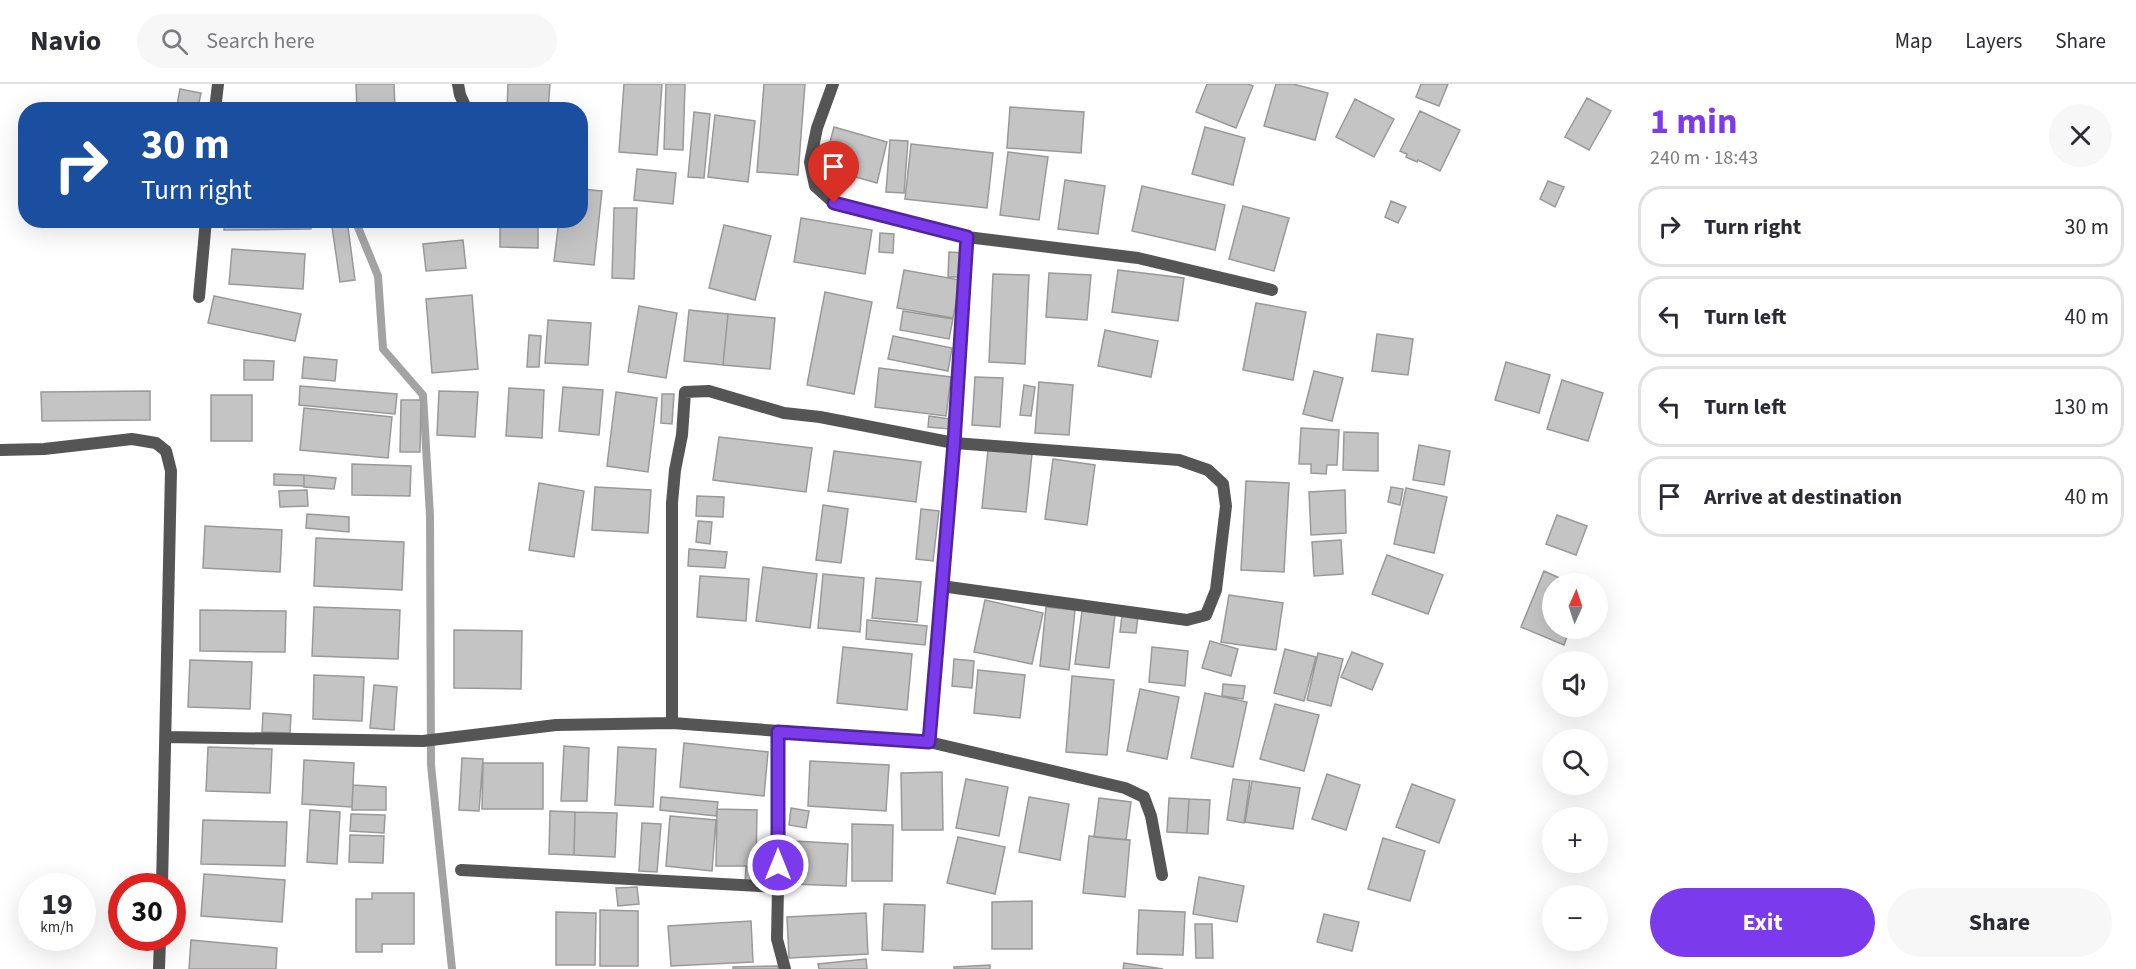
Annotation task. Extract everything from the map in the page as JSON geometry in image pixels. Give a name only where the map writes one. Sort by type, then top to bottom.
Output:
[{"type":"street","points":[[216,102],[218,84]]},
{"type":"street","points":[[458,84],[463,102]]},
{"type":"street","points":[[833,84],[817,128],[810,162],[815,186],[834,203],[967,237],[1138,258],[1272,290]]},
{"type":"street","points":[[199,297],[205,228]]},
{"type":"street","points":[[929,742],[954,443],[967,237]]},
{"type":"street","points":[[672,723],[672,503],[675,470],[682,435],[685,392],[709,391],[784,413],[820,417],[954,443],[1179,460],[1208,470],[1223,484],[1226,506],[1216,590],[1206,615],[1187,620],[941,586]]},
{"type":"street","points":[[0,450],[44,449],[132,439],[156,443],[166,451],[171,471],[162,873]]},
{"type":"street","points":[[166,737],[423,741],[556,725],[672,723],[929,742],[1125,789],[1144,797],[1151,816],[1162,875]]},
{"type":"street","points":[[778,732],[777,939],[785,969]]},
{"type":"street","points":[[461,870],[778,887]]},
{"type":"street","points":[[159,969],[160,951]]},
{"type":"building","points":[[356,84],[394,84],[395,102],[357,102]]},
{"type":"building","points":[[508,84],[550,84],[549,102],[507,102]]},
{"type":"building","points":[[624,84],[662,84],[657,155],[619,152]]},
{"type":"building","points":[[666,84],[685,84],[683,150],[664,149]]},
{"type":"building","points":[[764,84],[805,84],[798,175],[757,172]]},
{"type":"building","points":[[1207,84],[1253,86],[1236,128],[1196,112]]},
{"type":"building","points":[[1276,84],[1293,84],[1328,93],[1315,140],[1264,126]]},
{"type":"building","points":[[1421,84],[1448,84],[1439,106],[1416,97]]},
{"type":"building","points":[[180,89],[201,93],[199,102],[178,102]]},
{"type":"building","points":[[1587,98],[1611,111],[1589,150],[1565,137]]},
{"type":"building","points":[[1355,99],[1394,119],[1374,157],[1336,137]]},
{"type":"building","points":[[1010,107],[1084,112],[1081,153],[1007,148]]},
{"type":"building","points":[[1420,111],[1460,130],[1440,171],[1406,157],[1407,154],[1400,151]]},
{"type":"building","points":[[694,112],[710,114],[704,178],[688,177]]},
{"type":"building","points":[[715,115],[755,121],[748,182],[708,177]]},
{"type":"building","points":[[834,127],[887,142],[877,183],[823,168]]},
{"type":"building","points":[[1205,127],[1245,138],[1233,185],[1192,174]]},
{"type":"building","points":[[890,140],[908,141],[904,193],[886,192]]},
{"type":"building","points":[[911,144],[993,153],[987,208],[905,199]]},
{"type":"building","points":[[1008,152],[1048,157],[1039,220],[1000,215]]},
{"type":"building","points":[[637,169],[676,173],[673,204],[634,200]]},
{"type":"building","points":[[1065,180],[1105,186],[1098,234],[1058,229]]},
{"type":"building","points":[[1548,181],[1564,187],[1555,207],[1540,199]]},
{"type":"building","points":[[1142,186],[1225,205],[1215,250],[1132,231]]},
{"type":"building","points":[[588,190],[602,191],[594,265],[554,261],[558,228],[588,228]]},
{"type":"building","points":[[1391,201],[1406,207],[1398,223],[1385,217]]},
{"type":"building","points":[[1243,206],[1289,218],[1274,271],[1229,259]]},
{"type":"building","points":[[614,208],[637,208],[634,279],[612,278]]},
{"type":"building","points":[[801,218],[872,230],[865,274],[794,262]]},
{"type":"building","points":[[724,225],[771,236],[755,300],[709,288]]},
{"type":"building","points":[[224,228],[311,228],[311,229],[224,230]]},
{"type":"building","points":[[332,228],[348,228],[355,280],[340,282]]},
{"type":"building","points":[[500,228],[538,228],[538,248],[500,247]]},
{"type":"building","points":[[880,233],[894,234],[893,253],[879,252]]},
{"type":"building","points":[[463,240],[466,268],[426,271],[423,244]]},
{"type":"building","points":[[232,249],[305,254],[303,289],[229,284]]},
{"type":"building","points":[[949,252],[965,253],[964,277],[948,277]]},
{"type":"building","points":[[904,270],[960,280],[953,318],[897,308]]},
{"type":"building","points":[[1118,270],[1184,278],[1178,321],[1112,312]]},
{"type":"building","points":[[1049,273],[1091,275],[1087,320],[1046,317]]},
{"type":"building","points":[[993,274],[1029,275],[1025,364],[989,362]]},
{"type":"building","points":[[825,292],[872,302],[854,394],[807,385]]},
{"type":"building","points":[[472,295],[478,369],[432,373],[426,299]]},
{"type":"building","points":[[214,296],[301,314],[295,341],[208,323]]},
{"type":"building","points":[[1256,303],[1306,312],[1293,380],[1243,370]]},
{"type":"building","points":[[639,306],[677,313],[666,378],[628,372]]},
{"type":"building","points":[[689,310],[728,314],[723,365],[684,361]]},
{"type":"building","points":[[903,311],[953,319],[949,339],[900,330]]},
{"type":"building","points":[[728,314],[775,318],[770,369],[723,365]]},
{"type":"building","points":[[548,320],[591,323],[588,365],[545,363]]},
{"type":"building","points":[[1105,330],[1158,341],[1151,377],[1098,366]]},
{"type":"building","points":[[1377,334],[1413,339],[1408,375],[1372,371]]},
{"type":"building","points":[[529,335],[541,336],[539,367],[527,367]]},
{"type":"building","points":[[893,336],[952,348],[948,371],[888,359]]},
{"type":"building","points":[[304,357],[337,360],[335,381],[302,378]]},
{"type":"building","points":[[244,360],[274,361],[273,380],[244,380]]},
{"type":"building","points":[[1506,362],[1550,375],[1539,413],[1495,400]]},
{"type":"building","points":[[879,368],[951,377],[946,416],[875,407]]},
{"type":"building","points":[[1314,371],[1343,378],[1332,421],[1303,414]]},
{"type":"building","points":[[975,377],[1003,378],[1000,427],[972,425]]},
{"type":"building","points":[[1562,380],[1603,393],[1588,441],[1547,429]]},
{"type":"building","points":[[1039,382],[1073,385],[1069,435],[1035,433]]},
{"type":"building","points":[[1024,385],[1035,387],[1031,416],[1020,415]]},
{"type":"building","points":[[300,386],[397,394],[395,414],[299,405]]},
{"type":"building","points":[[563,387],[603,390],[599,435],[559,431]]},
{"type":"building","points":[[509,388],[544,390],[542,438],[506,436]]},
{"type":"building","points":[[150,391],[150,420],[42,421],[41,392]]},
{"type":"building","points":[[439,391],[478,392],[475,437],[437,435]]},
{"type":"building","points":[[616,392],[657,398],[648,472],[607,466]]},
{"type":"building","points":[[662,394],[674,394],[672,424],[661,423]]},
{"type":"building","points":[[211,395],[252,395],[252,441],[211,441]]},
{"type":"building","points":[[401,400],[421,400],[420,452],[400,452]]},
{"type":"building","points":[[304,408],[392,417],[388,458],[300,450]]},
{"type":"building","points":[[929,416],[950,419],[949,429],[928,427]]},
{"type":"building","points":[[1301,428],[1339,430],[1337,465],[1327,465],[1326,474],[1311,473],[1311,464],[1299,464]]},
{"type":"building","points":[[1344,432],[1378,433],[1378,471],[1343,470]]},
{"type":"building","points":[[719,437],[812,448],[806,492],[713,480]]},
{"type":"building","points":[[1419,445],[1450,451],[1444,485],[1413,480]]},
{"type":"building","points":[[988,450],[1032,454],[1026,512],[982,508]]},
{"type":"building","points":[[834,451],[921,462],[916,502],[828,491]]},
{"type":"building","points":[[1053,459],[1095,465],[1087,525],[1045,519]]},
{"type":"building","points":[[352,464],[411,466],[410,496],[352,495]]},
{"type":"building","points":[[274,474],[304,475],[304,486],[274,485]]},
{"type":"building","points":[[304,475],[336,478],[334,489],[304,487]]},
{"type":"building","points":[[1246,481],[1289,483],[1284,572],[1241,570]]},
{"type":"building","points":[[539,483],[584,491],[574,557],[529,550]]},
{"type":"building","points":[[595,487],[651,490],[648,533],[592,530]]},
{"type":"building","points":[[1391,487],[1403,489],[1400,505],[1388,502]]},
{"type":"building","points":[[1406,488],[1447,497],[1434,553],[1394,544]]},
{"type":"building","points":[[307,490],[308,506],[280,507],[279,491]]},
{"type":"building","points":[[1345,490],[1346,533],[1311,535],[1309,492]]},
{"type":"building","points":[[697,496],[724,497],[723,517],[696,516]]},
{"type":"building","points":[[823,505],[848,509],[841,563],[816,560]]},
{"type":"building","points":[[921,509],[939,511],[933,561],[916,559]]},
{"type":"building","points":[[307,514],[349,517],[349,532],[306,528]]},
{"type":"building","points":[[1557,515],[1587,526],[1576,555],[1546,544]]},
{"type":"building","points":[[698,521],[712,522],[710,544],[696,542]]},
{"type":"building","points":[[205,526],[282,530],[280,572],[203,568]]},
{"type":"building","points":[[316,538],[404,542],[402,590],[314,586]]},
{"type":"building","points":[[1341,540],[1343,574],[1314,576],[1312,542]]},
{"type":"building","points":[[689,549],[727,552],[725,568],[688,566]]},
{"type":"building","points":[[1387,555],[1443,575],[1428,614],[1372,594]]},
{"type":"building","points":[[763,567],[817,574],[810,628],[756,621]]},
{"type":"building","points":[[823,574],[864,578],[860,632],[818,628]]},
{"type":"building","points":[[700,576],[749,579],[746,621],[697,617]]},
{"type":"building","points":[[1542,576],[1542,636],[1521,627]]},
{"type":"building","points":[[876,578],[921,582],[917,622],[872,618]]},
{"type":"building","points":[[1229,595],[1283,603],[1276,650],[1221,642]]},
{"type":"building","points":[[985,600],[1043,613],[1032,664],[974,652]]},
{"type":"building","points":[[314,607],[400,610],[398,659],[312,656]]},
{"type":"building","points":[[1046,607],[1075,610],[1069,670],[1040,666]]},
{"type":"building","points":[[200,610],[286,611],[285,652],[200,651]]},
{"type":"building","points":[[1082,611],[1115,615],[1109,668],[1075,664]]},
{"type":"building","points":[[1122,615],[1138,616],[1136,633],[1120,632]]},
{"type":"building","points":[[867,620],[927,626],[925,645],[866,639]]},
{"type":"building","points":[[454,630],[522,631],[521,689],[454,688]]},
{"type":"building","points":[[1550,639],[1566,639],[1564,645]]},
{"type":"building","points":[[1210,641],[1238,649],[1231,676],[1202,668]]},
{"type":"building","points":[[843,647],[912,654],[907,710],[837,703]]},
{"type":"building","points":[[1152,647],[1188,651],[1185,686],[1149,682]]},
{"type":"building","points":[[1285,649],[1316,657],[1304,701],[1274,693]]},
{"type":"building","points":[[1352,652],[1383,664],[1372,690],[1341,677]]},
{"type":"building","points":[[1318,653],[1343,659],[1331,706],[1307,700]]},
{"type":"building","points":[[954,659],[974,661],[972,688],[952,686]]},
{"type":"building","points":[[190,660],[252,662],[250,709],[188,707]]},
{"type":"building","points":[[978,670],[1025,675],[1020,718],[974,713]]},
{"type":"building","points":[[314,675],[364,677],[362,721],[313,719]]},
{"type":"building","points":[[1072,676],[1114,680],[1107,755],[1066,752]]},
{"type":"building","points":[[1223,684],[1245,686],[1243,699],[1222,696]]},
{"type":"building","points":[[374,685],[397,687],[394,730],[370,728]]},
{"type":"building","points":[[1140,689],[1179,697],[1167,759],[1127,751]]},
{"type":"building","points":[[1205,693],[1247,702],[1233,767],[1191,758]]},
{"type":"building","points":[[1275,704],[1319,715],[1304,771],[1260,759]]},
{"type":"building","points":[[263,713],[291,715],[290,733],[262,732]]},
{"type":"building","points":[[684,743],[768,752],[764,796],[680,787]]},
{"type":"building","points":[[564,746],[589,748],[587,801],[561,801]]},
{"type":"building","points":[[208,747],[272,749],[270,793],[206,791]]},
{"type":"building","points":[[618,747],[656,749],[653,807],[615,805]]},
{"type":"building","points":[[462,758],[483,759],[479,811],[459,810]]},
{"type":"building","points":[[304,760],[354,763],[352,807],[302,804]]},
{"type":"building","points":[[810,761],[889,765],[886,811],[808,806]]},
{"type":"building","points":[[483,763],[543,763],[543,809],[482,809]]},
{"type":"building","points":[[942,772],[943,830],[902,830],[901,773]]},
{"type":"building","points":[[1327,774],[1360,785],[1346,830],[1312,819]]},
{"type":"building","points":[[966,779],[1008,787],[999,836],[956,828]]},
{"type":"building","points":[[1233,779],[1250,781],[1244,823],[1227,820]]},
{"type":"building","points":[[1252,781],[1300,788],[1293,829],[1245,822]]},
{"type":"building","points":[[1412,784],[1455,800],[1439,843],[1396,827]]},
{"type":"building","points":[[353,785],[386,787],[386,810],[352,810]]},
{"type":"building","points":[[661,797],[718,802],[716,816],[660,810]]},
{"type":"building","points":[[1029,797],[1069,804],[1060,860],[1019,852]]},
{"type":"building","points":[[1099,798],[1131,802],[1126,840],[1094,837]]},
{"type":"building","points":[[1169,798],[1189,799],[1187,833],[1167,832]]},
{"type":"building","points":[[1189,799],[1210,800],[1208,834],[1187,833]]},
{"type":"building","points":[[791,808],[809,811],[806,828],[789,825]]},
{"type":"building","points":[[717,809],[757,810],[756,866],[716,866]]},
{"type":"building","points":[[310,810],[340,812],[337,864],[307,862]]},
{"type":"building","points":[[550,811],[575,812],[574,855],[549,854]]},
{"type":"building","points":[[575,812],[617,813],[615,857],[574,855]]},
{"type":"building","points":[[351,814],[385,815],[384,833],[350,831]]},
{"type":"building","points":[[670,816],[716,820],[712,871],[666,866]]},
{"type":"building","points":[[203,820],[287,822],[285,866],[201,864]]},
{"type":"building","points":[[642,823],[661,824],[657,872],[639,871]]},
{"type":"building","points":[[852,824],[893,825],[892,881],[852,881]]},
{"type":"building","points":[[350,835],[384,836],[383,863],[349,862]]},
{"type":"building","points":[[1089,836],[1130,840],[1125,897],[1083,893]]},
{"type":"building","points":[[958,837],[1005,847],[995,894],[947,883]]},
{"type":"building","points":[[1383,838],[1425,851],[1410,901],[1368,889]]},
{"type":"building","points":[[793,841],[848,844],[846,886],[791,884]]},
{"type":"building","points":[[746,867],[768,869],[767,884],[745,882]]},
{"type":"building","points":[[204,874],[285,880],[282,922],[201,916]]},
{"type":"building","points":[[1199,877],[1244,886],[1237,922],[1193,914]]},
{"type":"building","points":[[637,887],[639,904],[618,906],[616,888]]},
{"type":"building","points":[[372,893],[414,893],[414,944],[382,944],[382,952],[356,952],[356,899],[372,899]]},
{"type":"building","points":[[1032,901],[1032,949],[992,949],[992,902]]},
{"type":"building","points":[[884,904],[925,905],[923,952],[882,950]]},
{"type":"building","points":[[600,910],[638,911],[638,966],[600,966]]},
{"type":"building","points":[[1139,910],[1185,912],[1183,955],[1137,954]]},
{"type":"building","points":[[556,912],[596,913],[595,965],[556,965]]},
{"type":"building","points":[[866,913],[868,954],[789,958],[787,917]]},
{"type":"building","points":[[1324,914],[1359,922],[1352,951],[1317,942]]},
{"type":"building","points":[[751,921],[753,962],[671,966],[668,926]]},
{"type":"building","points":[[1195,924],[1212,924],[1213,958],[1196,958]]},
{"type":"building","points":[[191,940],[277,948],[276,969],[189,969]]},
{"type":"building","points":[[866,959],[867,969],[819,969],[818,964]]},
{"type":"building","points":[[1124,963],[1163,969],[1123,969]]},
{"type":"building","points":[[990,965],[990,969],[954,969],[954,967]]},
{"type":"building","points":[[778,966],[778,969],[733,969],[733,967]]},
{"type":"waterway","points":[[358,228],[378,276],[383,349],[423,395],[430,516],[431,765],[452,969]]},
{"type":"route","points":[[778,865],[778,732],[929,742],[954,443],[967,237],[834,203]]}]
